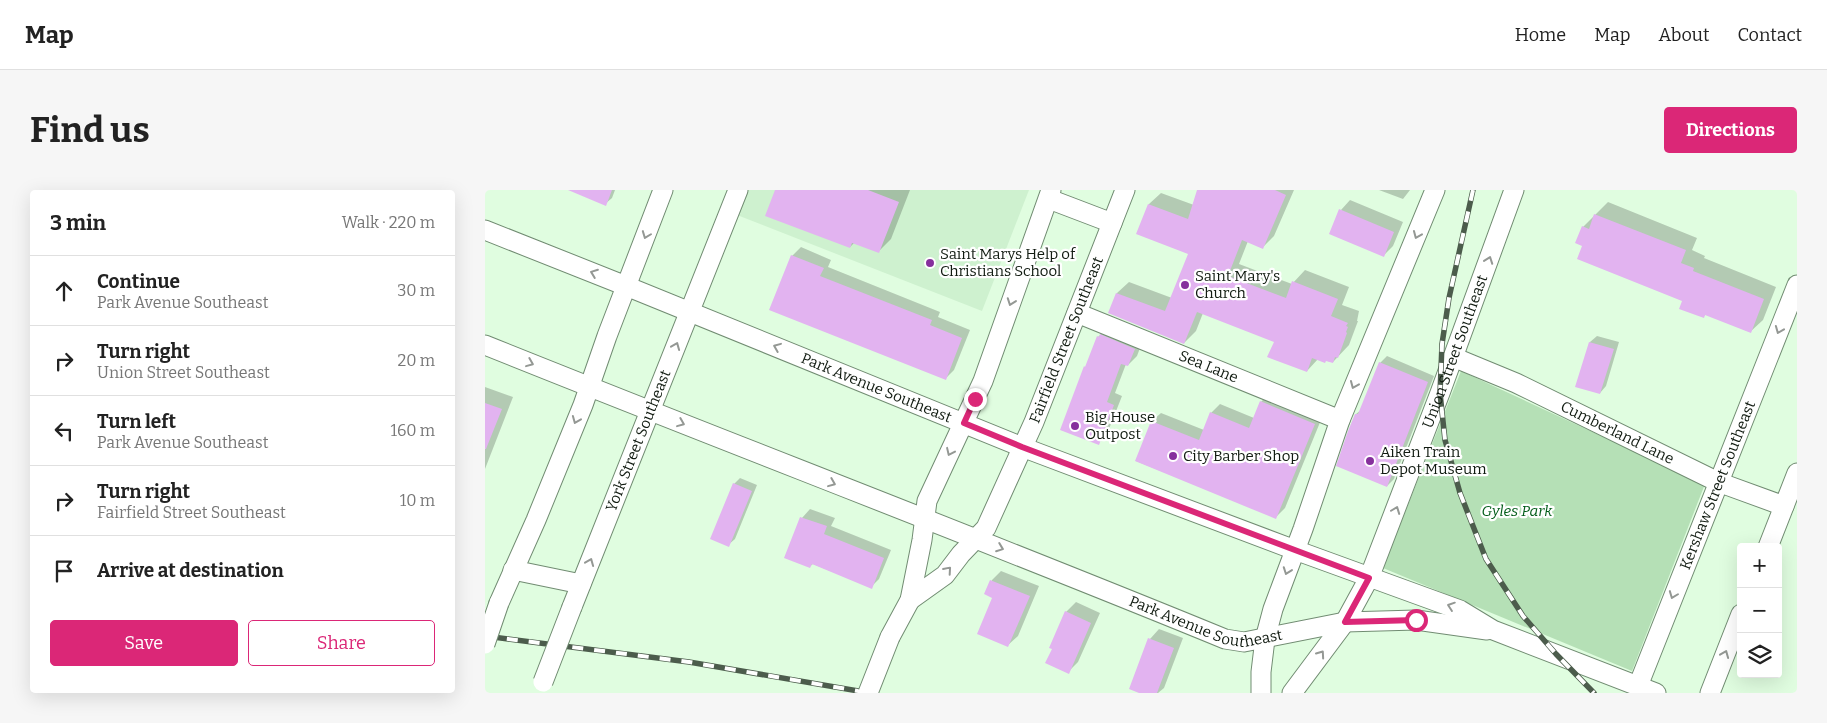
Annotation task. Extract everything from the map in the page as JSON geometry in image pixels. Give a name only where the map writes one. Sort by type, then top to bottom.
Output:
[{"type":"street","points":[[485,644],[499,603],[539,511],[589,387],[663,190]]},
{"type":"street","name":"York Street Southeast","points":[[541,688],[738,190]]},
{"type":"street","name":"Fairfield Street Southeast","points":[[910,600],[945,575],[961,554],[986,528],[1034,422],[1125,190]]},
{"type":"street","points":[[1261,693],[1261,672],[1265,639],[1273,609],[1340,420],[1435,190]]},
{"type":"street","name":"Union Street Southeast","points":[[1292,693],[1345,622],[1369,578],[1414,464],[1514,190]]},
{"type":"street","points":[[1050,194],[1112,223]]},
{"type":"street","name":"Fairfield Street Southeast","points":[[868,693],[890,637],[910,600],[922,540],[927,500],[983,381],[1050,194]]},
{"type":"street","name":"Park Avenue Southeast","points":[[485,230],[1022,447],[1369,578],[1460,610],[1493,630],[1656,693]]},
{"type":"street","name":"Kershaw Street Southeast","points":[[1638,686],[1797,285]]},
{"type":"street","name":"Sea Lane","points":[[1077,313],[1340,420]]},
{"type":"street","name":"Park Avenue Southeast","points":[[485,345],[1225,638],[1245,642],[1345,622],[1416,620],[1493,630]]},
{"type":"street","name":"Cumberland Lane","points":[[1453,357],[1516,383],[1718,482],[1784,506]]},
{"type":"street","points":[[1770,543],[1797,473]]},
{"type":"street","points":[[513,570],[581,584]]},
{"type":"street","points":[[1709,693],[1737,624]]},
{"type":"shaded area","name":"Saint Marys Help of Christians School","points":[[747,190],[1029,190],[982,311],[737,215]]},
{"type":"green space","name":"Gyles Park","points":[[1461,371],[1705,484],[1632,671],[1383,568]]},
{"type":"building","points":[[568,190],[612,190],[606,206]]},
{"type":"building","points":[[775,190],[868,190],[899,202],[879,253],[852,243],[850,248],[765,216]]},
{"type":"building","points":[[1197,190],[1275,190],[1286,195],[1263,249],[1242,240],[1228,276],[1286,298],[1292,281],[1338,299],[1331,316],[1348,323],[1346,326],[1348,327],[1338,358],[1335,357],[1333,363],[1326,361],[1325,363],[1312,358],[1307,372],[1267,357],[1274,342],[1197,312],[1184,344],[1108,313],[1116,293],[1165,311],[1188,254],[1136,234],[1148,204],[1188,219]]},
{"type":"building","points":[[1339,209],[1394,232],[1384,257],[1329,234]]},
{"type":"building","points":[[1594,214],[1686,250],[1681,263],[1694,268],[1693,271],[1764,299],[1751,333],[1705,315],[1704,318],[1679,309],[1682,301],[1577,259],[1582,246],[1575,243],[1582,226],[1589,229]]},
{"type":"building","points":[[791,255],[824,268],[820,276],[932,320],[930,325],[962,338],[946,380],[769,310]]},
{"type":"building","points":[[1100,334],[1135,349],[1128,366],[1121,364],[1107,402],[1114,405],[1099,445],[1060,430],[1084,366],[1097,336],[1099,337]]},
{"type":"building","points":[[1589,342],[1614,349],[1600,394],[1575,387]]},
{"type":"building","points":[[1379,362],[1428,382],[1387,487],[1336,466],[1355,414],[1358,414]]},
{"type":"building","points":[[1260,401],[1315,424],[1276,519],[1135,461],[1151,421],[1199,440],[1210,412],[1249,428]]},
{"type":"building","points":[[485,403],[502,409],[486,449],[485,449]]},
{"type":"building","points":[[733,483],[752,491],[729,547],[710,539]]},
{"type":"building","points":[[800,517],[827,526],[824,534],[884,558],[872,589],[812,564],[810,568],[784,558]]},
{"type":"building","points":[[990,580],[1030,596],[1008,647],[977,634],[992,598],[984,594]]},
{"type":"building","points":[[1065,611],[1091,623],[1069,674],[1045,663],[1052,649],[1049,648]]},
{"type":"building","points":[[1148,638],[1174,648],[1157,693],[1139,693],[1129,689]]},
{"type":"railway","points":[[1473,190],[1449,298],[1442,344],[1440,393],[1445,440],[1460,493],[1486,559],[1523,616],[1594,693]]},
{"type":"railway","points":[[485,636],[689,662],[870,693]]},
{"type":"place","name":"Saint Marys Help of Christians School","points":[[930,263]]},
{"type":"place","name":"Saint Mary's Church","points":[[1185,285]]},
{"type":"place","name":"Big House Outpost","points":[[1075,426]]},
{"type":"place","name":"City Barber Shop","points":[[1173,456]]},
{"type":"place","name":"Aiken Train Depot Museum","points":[[1370,461]]},
{"type":"route","points":[[975,399],[964,423],[1022,447],[1369,578],[1345,622],[1416,620]]}]
